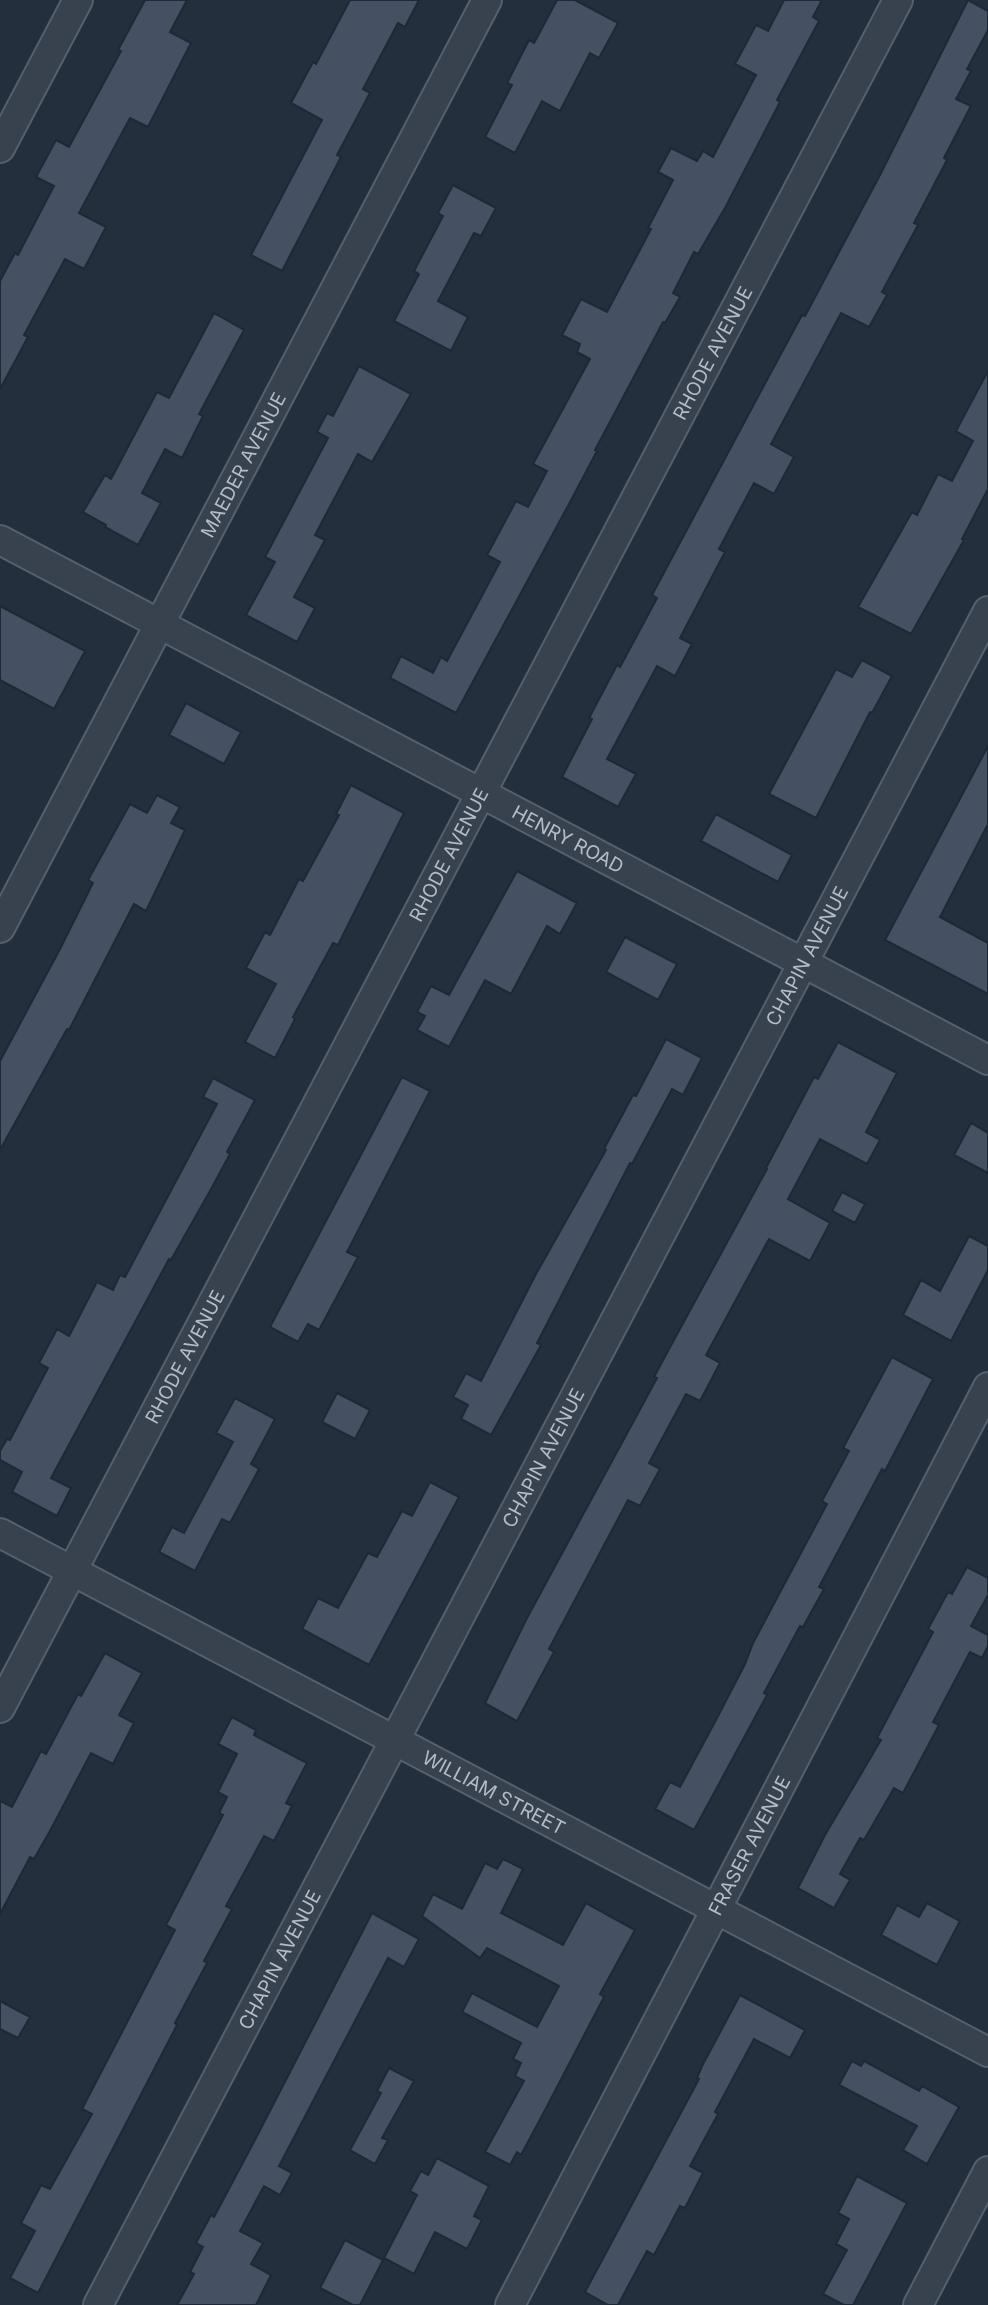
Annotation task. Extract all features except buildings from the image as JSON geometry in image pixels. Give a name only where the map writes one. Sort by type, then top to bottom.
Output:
[{"type":"street","points":[[0,148],[78,0]]},
{"type":"street","name":"MAEDER AVENUE","points":[[0,928],[486,0]]},
{"type":"street","name":"RHODE AVENUE","points":[[0,1708],[898,0]]},
{"type":"street","name":"HENRY ROAD","points":[[0,540],[988,1060]]},
{"type":"street","name":"CHAPIN AVENUE","points":[[98,2305],[988,611]]},
{"type":"street","name":"FRASER AVENUE","points":[[510,2305],[988,1387]]},
{"type":"street","name":"WILLIAM STREET","points":[[0,1532],[988,2052]]},
{"type":"street","points":[[918,2305],[988,2171]]}]
